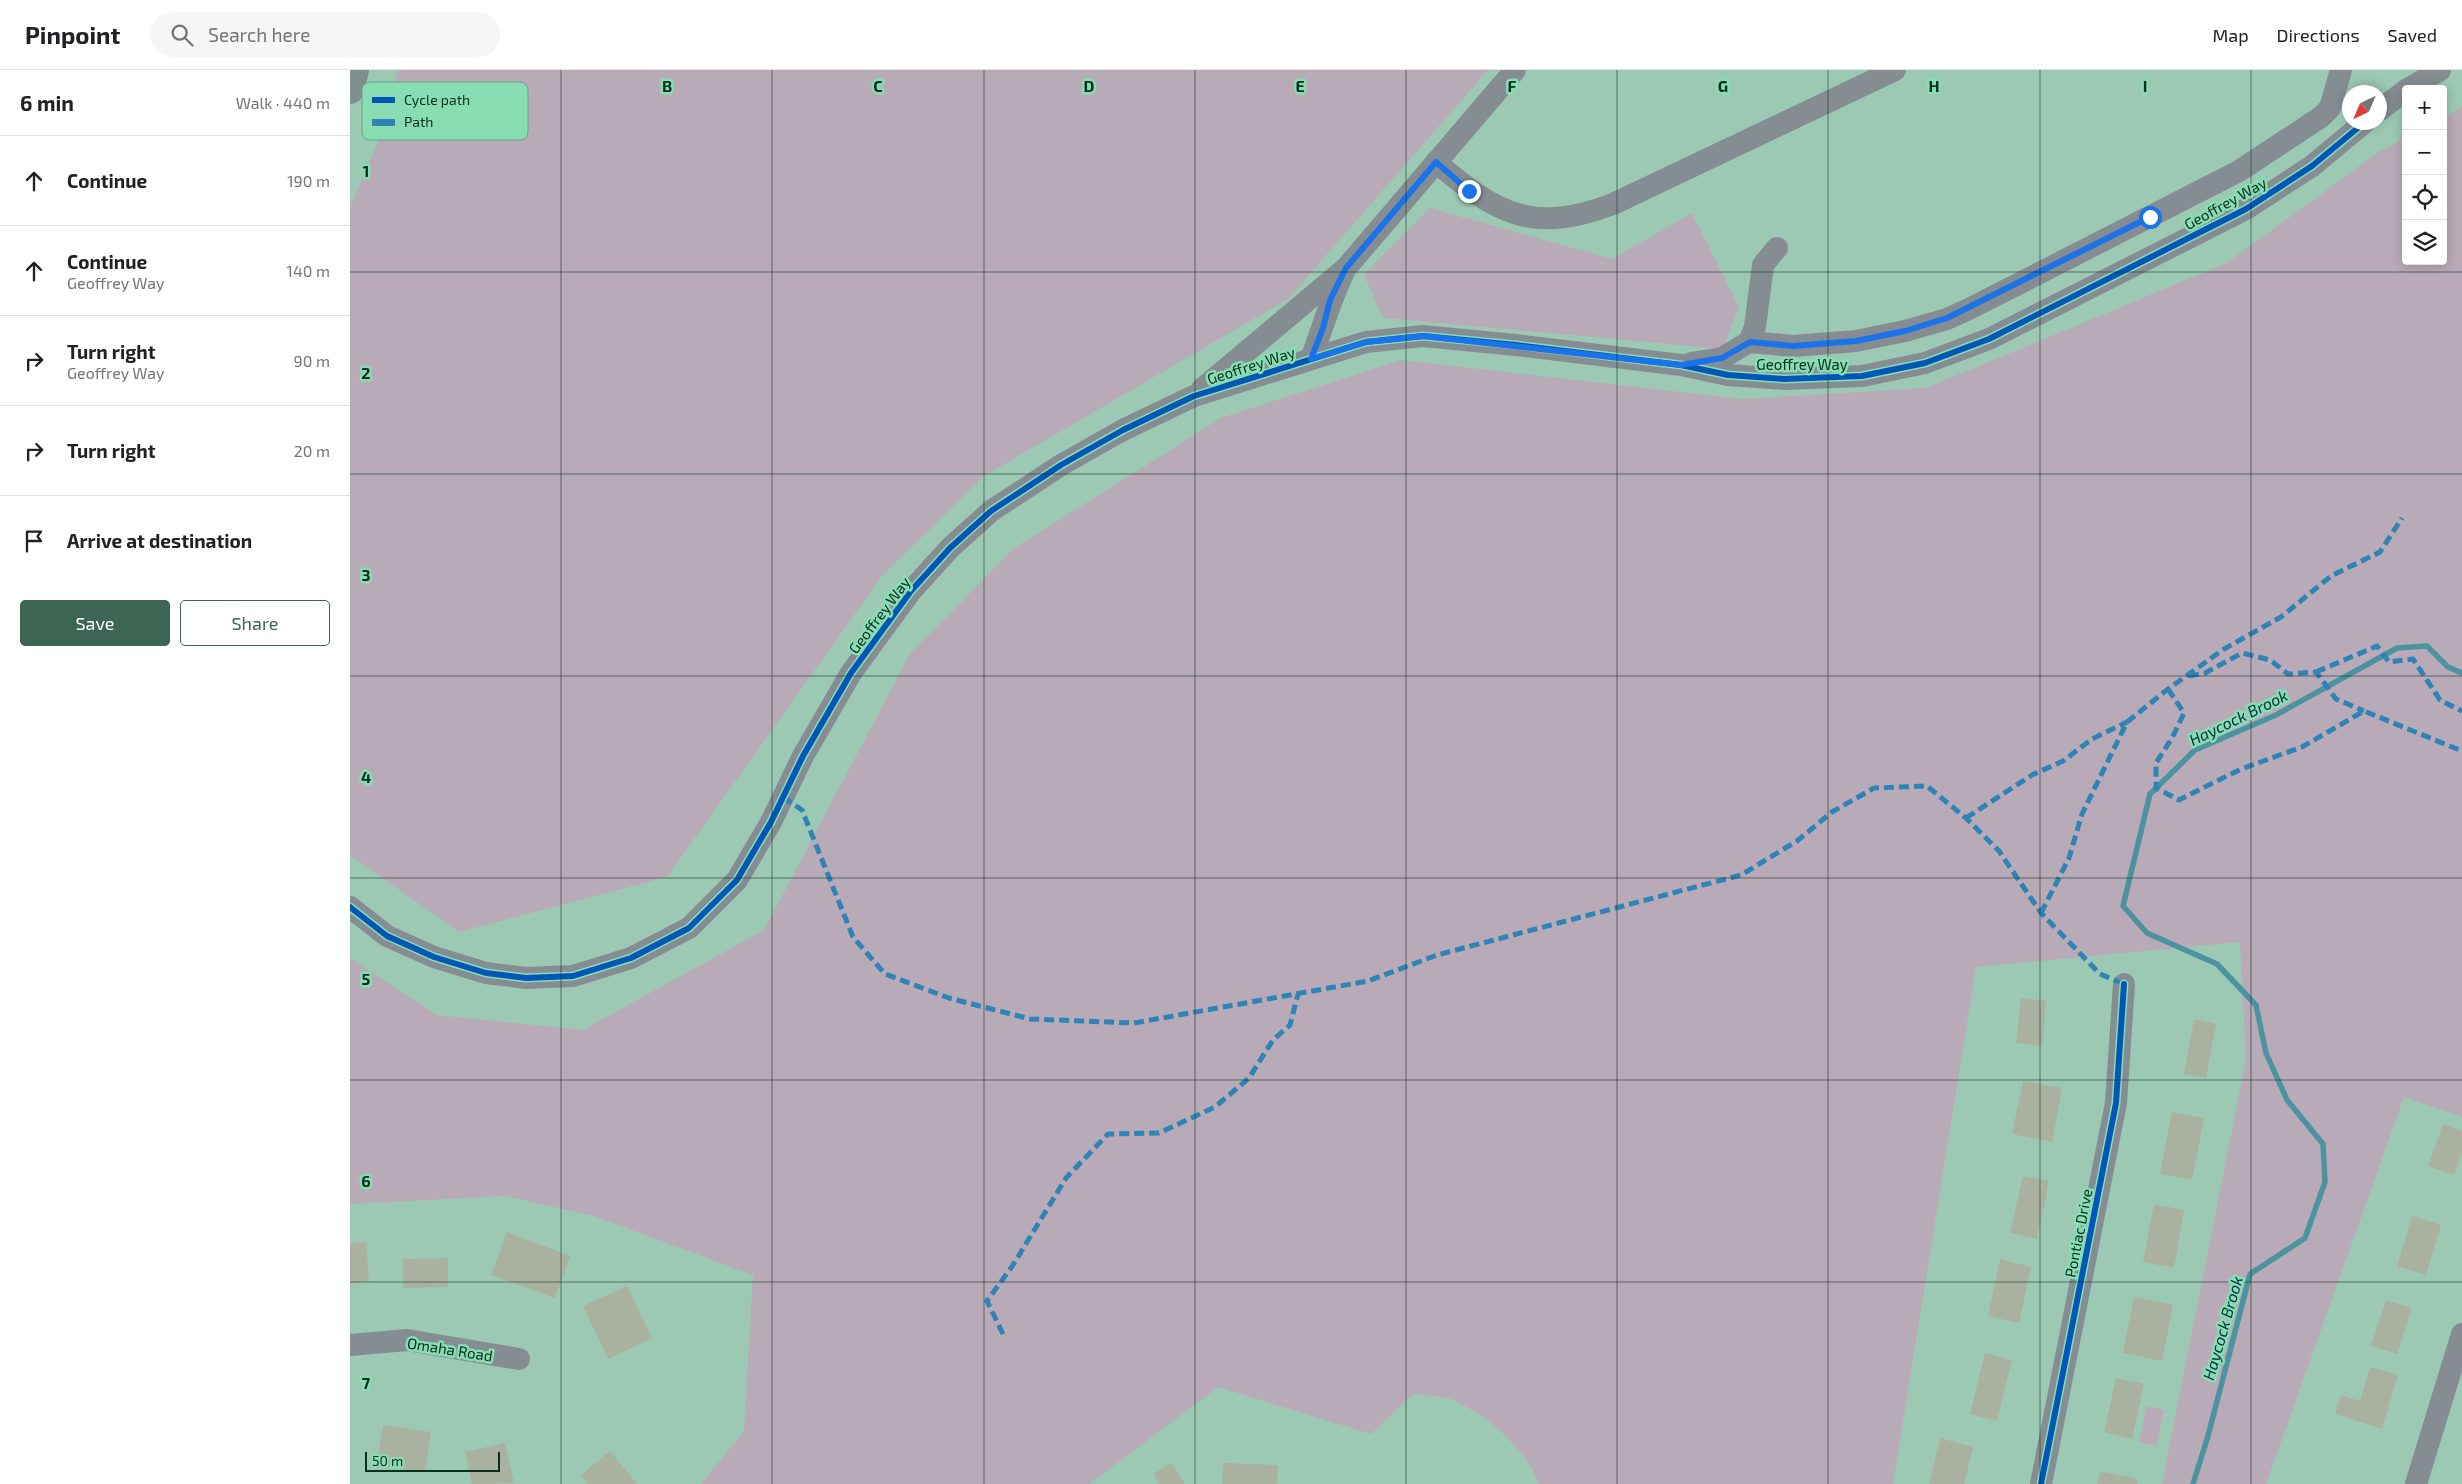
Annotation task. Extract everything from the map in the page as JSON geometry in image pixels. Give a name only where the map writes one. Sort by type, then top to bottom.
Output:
[{"type":"main road","points":[[350,90],[355,70]]},
{"type":"street","name":"Geoffrey Way","points":[[1194,396],[1346,268],[1515,70]]},
{"type":"street","points":[[1436,162],[1469,191],[1488,203],[1508,212],[1529,218],[1572,218],[1613,204],[1895,70]]},
{"type":"street","points":[[1681,365],[1722,358],[1750,342],[1793,346],[1856,341],[1905,331],[1947,318],[2223,180],[2321,117],[2330,108],[2341,70]]},
{"type":"street","points":[[2414,85],[2440,70]]},
{"type":"street","points":[[2387,105],[2402,93]]},
{"type":"street","name":"Geoffrey Way","points":[[350,907],[387,936],[434,957],[486,973],[526,978],[573,976],[623,961],[689,928],[737,880],[772,822],[803,756],[851,673],[912,591],[950,548],[991,511],[1061,465],[1123,430],[1194,396],[1366,342],[1423,336],[1681,365],[1728,375],[1784,379],[1862,376],[1925,363],[1989,338],[2246,209],[2312,166],[2355,130]]},
{"type":"street","points":[[1750,342],[1755,327],[1763,265],[1777,248]]},
{"type":"street","name":"Geoffrey Way","points":[[1311,359],[1323,328],[1330,300],[1346,268]]},
{"type":"street","name":"Pontiac Drive","points":[[2041,1484],[2116,1103],[2124,984]]},
{"type":"street","points":[[2416,1484],[2462,1334]]},
{"type":"street","name":"Omaha Road","points":[[350,1345],[408,1340],[520,1360]]},
{"type":"shaded area","points":[[398,70],[1488,70],[1288,299],[984,476],[882,576],[667,877],[459,932],[350,855],[350,208],[379,140],[528,140],[528,82],[395,82]]},
{"type":"shaded area","points":[[2462,107],[2462,1117],[2404,1097],[2266,1484],[2162,1484],[2246,1059],[2240,942],[1976,967],[1893,1484],[1539,1484],[1525,1459],[1505,1435],[1481,1416],[1450,1399],[1413,1394],[1371,1434],[1218,1387],[1089,1484],[701,1484],[744,1431],[753,1275],[594,1216],[506,1196],[350,1204],[350,958],[437,1015],[583,1030],[764,930],[910,654],[1013,549],[1221,418],[1401,360],[1741,399],[1926,388],[2227,263],[2380,151],[2402,140],[2402,265],[2447,265],[2447,116]]},
{"type":"shaded area","points":[[1430,208],[1612,259],[1692,213],[1739,307],[1723,349],[1383,318],[1364,275]]},
{"type":"shaded area","points":[[2147,1406],[2164,1410],[2156,1446],[2139,1442]]},
{"type":"building","points":[[2021,998],[2046,1001],[2042,1046],[2016,1043]]},
{"type":"building","points":[[2194,1019],[2216,1024],[2206,1078],[2184,1074]]},
{"type":"building","points":[[2023,1081],[2062,1088],[2052,1142],[2012,1134]]},
{"type":"building","points":[[2172,1112],[2204,1118],[2192,1180],[2160,1174]]},
{"type":"building","points":[[2443,1124],[2462,1131],[2462,1152],[2454,1175],[2428,1166]]},
{"type":"building","points":[[2023,1176],[2049,1181],[2037,1239],[2010,1233]]},
{"type":"building","points":[[2154,1204],[2184,1210],[2174,1268],[2143,1262]]},
{"type":"building","points":[[2412,1216],[2441,1225],[2426,1275],[2397,1266]]},
{"type":"building","points":[[507,1232],[570,1256],[555,1298],[491,1275]]},
{"type":"building","points":[[366,1242],[369,1281],[350,1283],[350,1243]]},
{"type":"building","points":[[448,1258],[448,1287],[403,1288],[403,1259]]},
{"type":"building","points":[[2000,1259],[2031,1267],[2019,1323],[1988,1316]]},
{"type":"building","points":[[627,1286],[652,1338],[608,1359],[583,1306]]},
{"type":"building","points":[[2134,1297],[2173,1305],[2162,1361],[2123,1353]]},
{"type":"building","points":[[2386,1300],[2412,1308],[2397,1354],[2371,1346]]},
{"type":"building","points":[[1985,1353],[2012,1360],[1997,1421],[1970,1414]]},
{"type":"building","points":[[2370,1367],[2398,1375],[2382,1429],[2335,1414],[2341,1395],[2360,1401]]},
{"type":"building","points":[[2116,1378],[2144,1384],[2132,1439],[2104,1432]]},
{"type":"building","points":[[383,1425],[431,1432],[425,1472],[377,1465]]},
{"type":"building","points":[[1940,1438],[1973,1447],[1964,1484],[1929,1484]]},
{"type":"building","points":[[505,1443],[514,1483],[472,1484],[465,1452]]},
{"type":"building","points":[[610,1451],[637,1484],[588,1484],[581,1475]]},
{"type":"building","points":[[1171,1463],[1185,1484],[1159,1484],[1153,1474]]},
{"type":"building","points":[[1223,1463],[1278,1465],[1277,1484],[1222,1484]]},
{"type":"building","points":[[2100,1471],[2138,1479],[2137,1484],[2097,1484]]},
{"type":"waterway","name":"Haycock Brook","points":[[2193,1484],[2208,1436],[2250,1274],[2305,1238],[2325,1182],[2323,1144],[2287,1100],[2266,1053],[2256,1005],[2217,964],[2147,933],[2123,906],[2150,794],[2195,750],[2276,715],[2397,648],[2427,646],[2448,667],[2462,673]]},
{"type":"marked path","points":[[2041,913],[2069,858],[2082,814],[2127,722],[2168,689],[2224,649],[2281,617],[2331,576],[2380,552],[2402,518]]},
{"type":"marked path","points":[[2316,672],[2377,646],[2389,662],[2413,659],[2440,700],[2462,711]]},
{"type":"marked path","points":[[2189,676],[2205,673],[2242,653],[2270,660],[2288,674],[2316,672],[2336,699],[2364,711]]},
{"type":"marked path","points":[[2168,689],[2184,713],[2172,738],[2156,763],[2156,788],[2179,800],[2241,769],[2302,747],[2364,711],[2462,751]]},
{"type":"marked path","points":[[1966,818],[2032,775],[2063,761],[2092,739],[2127,722]]},
{"type":"marked path","points":[[783,797],[802,810],[853,937],[885,974],[949,998],[1030,1019],[1134,1023],[1368,981],[1437,955],[1741,875],[1797,841],[1832,812],[1874,788],[1927,786],[1966,818],[1999,851],[2041,913],[2100,974],[2124,984]]},
{"type":"marked path","points":[[1003,1334],[987,1301],[1013,1265],[1066,1178],[1108,1134],[1159,1133],[1215,1107],[1249,1078],[1273,1040],[1290,1025],[1298,994]]},
{"type":"cycle path","points":[[350,907],[387,936],[434,957],[486,973],[526,978],[573,976],[631,958],[689,928],[737,880],[771,822],[803,756],[851,673],[911,591],[950,548],[991,511],[1061,465],[1123,430],[1194,396],[1366,342],[1423,336],[1681,365],[1728,375],[1784,379],[1862,376],[1925,363],[1989,339],[2246,209],[2312,166],[2355,130]]},
{"type":"cycle path","points":[[2041,1484],[2116,1103],[2124,984]]},
{"type":"route","points":[[1469,191],[1436,162],[1346,268],[1330,300],[1323,328],[1311,359],[1366,342],[1423,336],[1681,365],[1722,358],[1750,342],[1793,346],[1856,341],[1905,331],[1969,309],[2150,217]]}]
